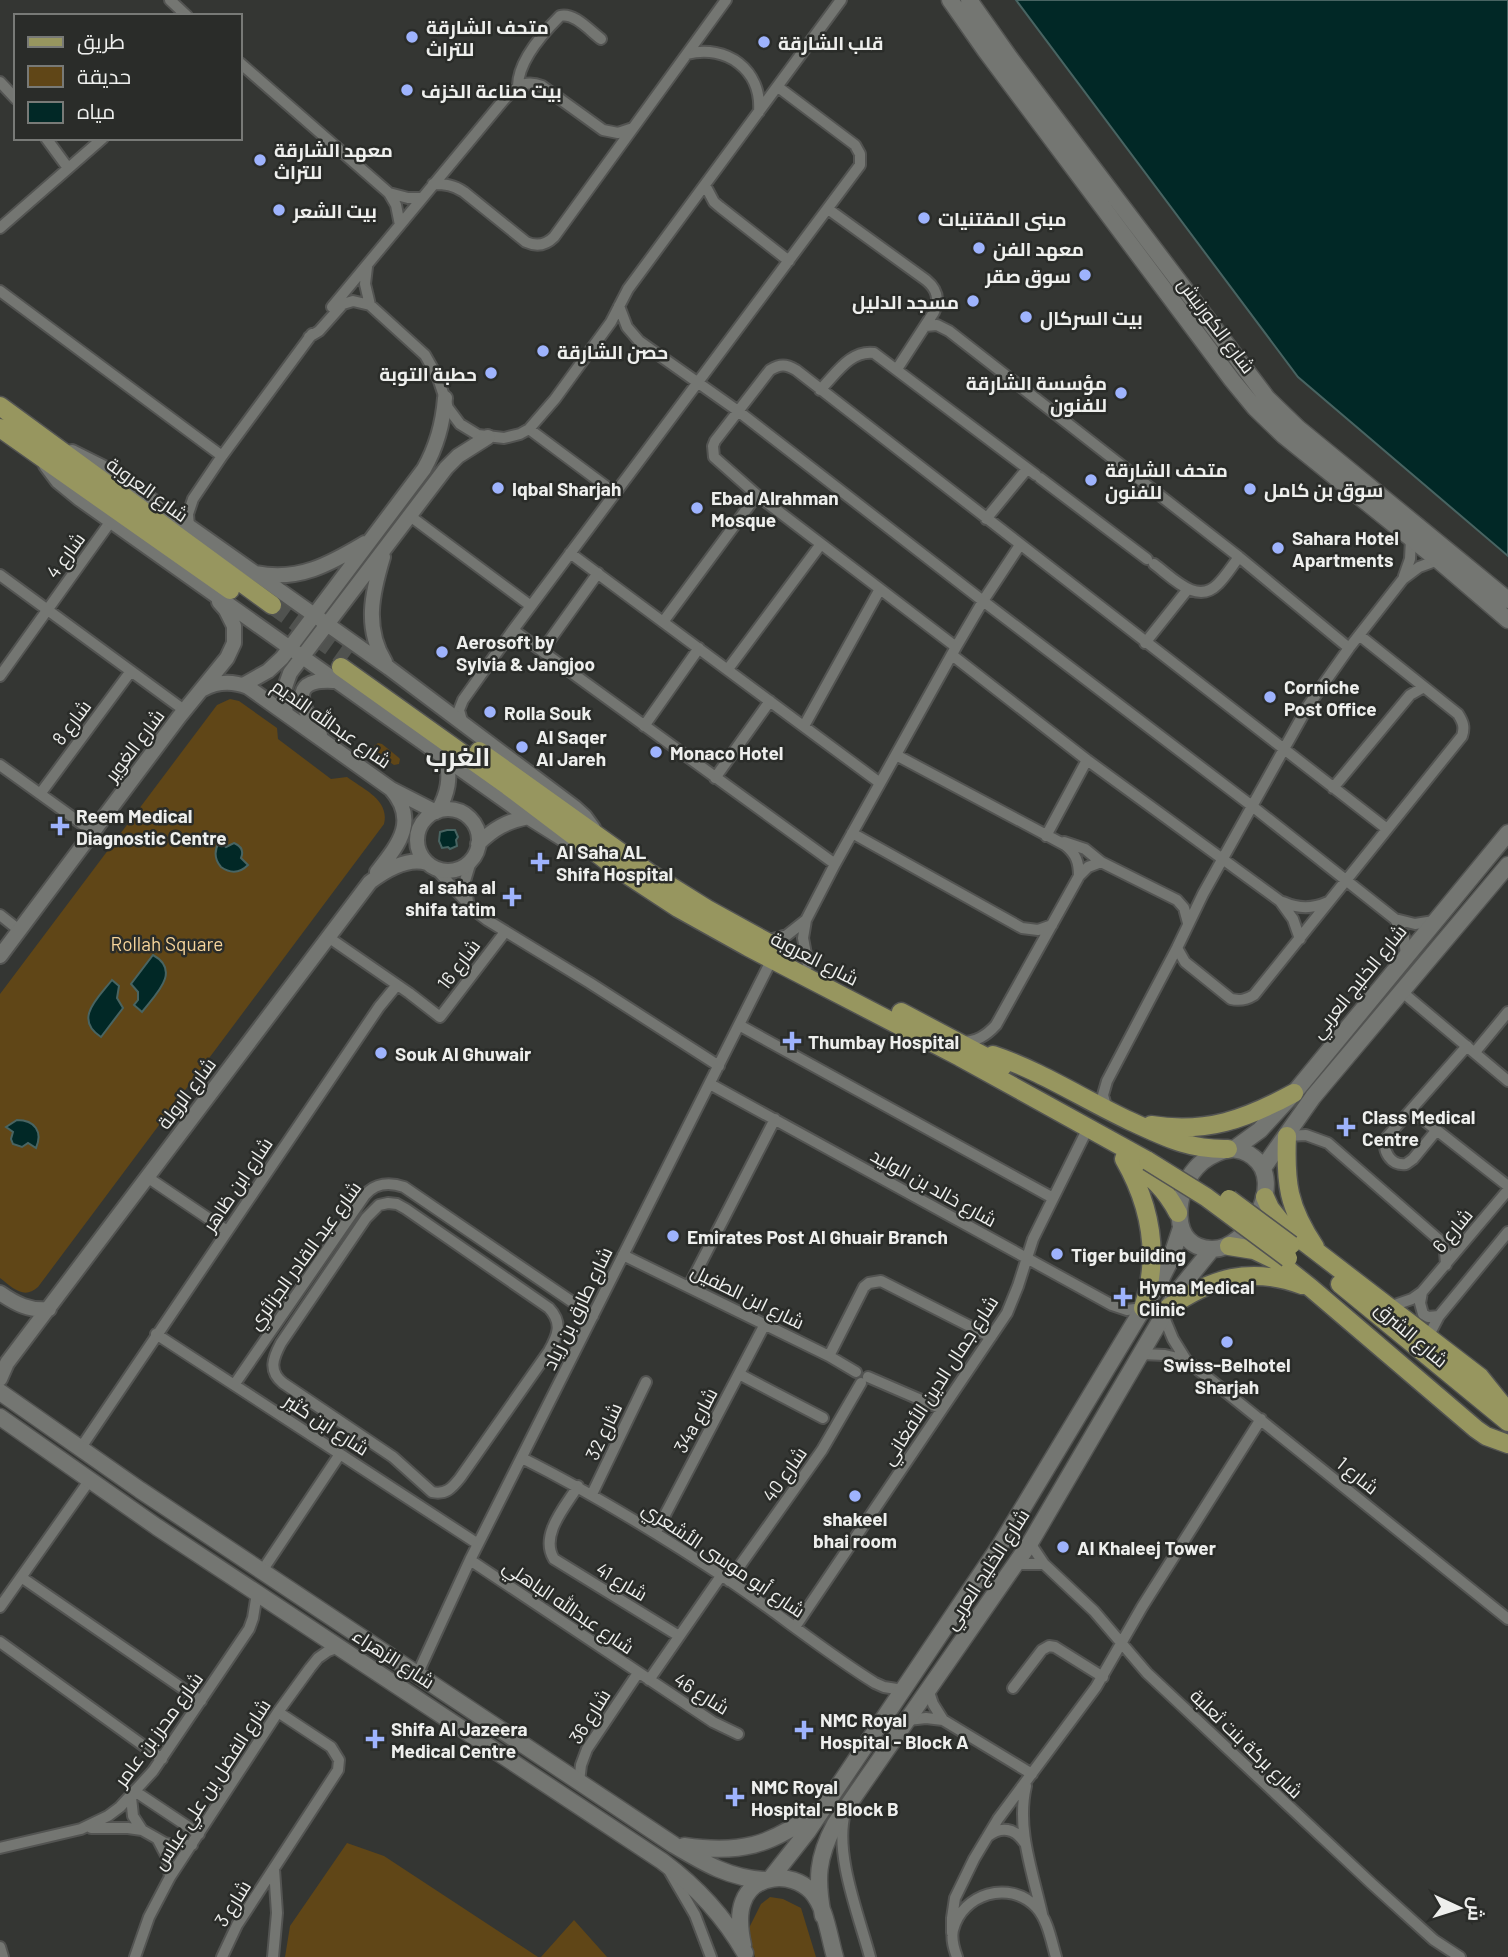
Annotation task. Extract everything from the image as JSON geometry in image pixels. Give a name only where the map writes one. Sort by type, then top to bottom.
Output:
[{"type":"main road","name":"شارع الكورنيش","points":[[950,0],[1245,397],[1283,435],[1508,620]]},
{"type":"main road","name":"شارع الكورنيش","points":[[969,0],[1267,398],[1298,428],[1508,600]]},
{"type":"main road","name":"شارع العروبة","points":[[0,406],[46,451]]},
{"type":"main road","name":"شارع العروبة","points":[[0,428],[46,451],[270,610]]},
{"type":"main road","name":"شارع العروبة","points":[[342,669],[593,842],[764,942],[1224,1196],[1289,1251]]},
{"type":"main road","name":"شارع الخليج العربي","points":[[1231,1149],[1260,1130],[1294,1093],[1508,833]]},
{"type":"main road","name":"شارع العروبة","points":[[593,842],[633,879],[690,915],[772,959],[962,1049]]},
{"type":"main road","name":"شارع الخليج العربي","points":[[1263,1168],[1313,1097],[1508,864]]},
{"type":"main road","points":[[1455,928],[1469,901],[1484,882],[1484,875],[1478,870]]},
{"type":"main road","points":[[962,1049],[1018,1064],[1165,1138],[1186,1145],[1207,1149],[1231,1149],[1251,1155],[1263,1168],[1267,1183],[1261,1209],[1247,1229],[1220,1247]]},
{"type":"main road","points":[[962,1049],[973,1073],[989,1086],[1084,1136],[1138,1167],[1157,1182],[1165,1191],[1194,1243],[1242,1247],[1266,1255],[1311,1289],[1476,1429],[1508,1444]]},
{"type":"main road","points":[[1131,1121],[1184,1128],[1219,1125],[1251,1114],[1294,1093]]},
{"type":"main road","points":[[1287,1136],[1286,1174],[1293,1205],[1307,1234],[1326,1260]]},
{"type":"main road","points":[[1180,1221],[1183,1190],[1196,1167],[1206,1159],[1231,1149]]},
{"type":"main road","points":[[1124,1159],[1141,1196],[1152,1238],[1151,1280],[1143,1308]]},
{"type":"main road","points":[[1265,1197],[1286,1228],[1480,1377],[1508,1412]]},
{"type":"main road","name":"شارع الخليج العربي","points":[[746,1955],[740,1929],[741,1905],[748,1892],[768,1879],[808,1831],[988,1564],[1170,1261],[1180,1221]]},
{"type":"main road","name":"شارع الخليج العربي","points":[[823,1916],[818,1893],[824,1846],[848,1804],[929,1692],[1030,1543],[1188,1277],[1220,1247]]},
{"type":"main road","name":"شارع الشرق","points":[[1289,1251],[1508,1422]]},
{"type":"main road","name":"شارع الشرق","points":[[1289,1251],[1338,1297],[1508,1444]]},
{"type":"main road","points":[[1166,1311],[1196,1289],[1209,1283],[1237,1277],[1281,1279],[1311,1289]]},
{"type":"main road","name":"شارع الزهراء","points":[[0,1392],[80,1449],[674,1845],[729,1875],[747,1879],[785,1878],[799,1882],[811,1891],[823,1916]]},
{"type":"main road","name":"شارع الزهراء","points":[[0,1417],[89,1481],[662,1861],[710,1903],[746,1955]]},
{"type":"main road","points":[[1030,1543],[1047,1490],[1045,1485],[1039,1483]]},
{"type":"main road","points":[[674,1845],[718,1850],[749,1847],[803,1822],[824,1805]]},
{"type":"main road","points":[[823,1916],[835,1957]]},
{"type":"street","points":[[170,0],[185,14]]},
{"type":"street","points":[[433,184],[456,187],[527,242],[541,245],[554,237],[726,0]]},
{"type":"street","points":[[309,337],[323,327],[343,304],[353,302],[370,305],[425,355],[435,370],[445,398],[460,424],[478,435],[488,437],[504,438],[528,429],[572,377],[611,322],[628,289],[841,0]]},
{"type":"street","points":[[518,86],[518,76],[525,60],[563,14],[570,16],[601,39]]},
{"type":"street","points":[[687,54],[704,51],[720,53],[742,66],[757,88],[759,112]]},
{"type":"street","points":[[242,65],[389,193],[396,205],[400,225]]},
{"type":"street","points":[[0,82],[14,97]]},
{"type":"street","points":[[189,527],[188,514],[193,499],[309,337],[421,198],[518,86],[530,83],[542,86],[603,130],[618,133],[633,128]]},
{"type":"street","points":[[461,721],[463,700],[513,630],[860,165],[860,154],[855,145],[778,87]]},
{"type":"street","points":[[47,140],[68,168]]},
{"type":"street","points":[[0,228],[101,140]]},
{"type":"street","points":[[705,185],[714,202],[789,261]]},
{"type":"street","points":[[389,193],[421,198]]},
{"type":"street","points":[[828,209],[932,284],[938,298],[937,305],[897,369]]},
{"type":"street","points":[[369,262],[365,284],[370,305]]},
{"type":"street","points":[[0,291],[222,456]]},
{"type":"street","points":[[619,306],[628,327],[639,341],[738,411],[1395,919],[1415,924],[1435,921]]},
{"type":"street","points":[[925,326],[937,325],[949,331],[1239,557],[1349,648]]},
{"type":"street","points":[[821,390],[855,355],[874,353],[1188,589],[1199,593],[1211,590],[1239,557]]},
{"type":"street","points":[[1331,901],[1306,908],[1280,901],[1087,760],[880,589],[757,495],[718,461],[712,452],[715,442],[770,369],[789,366],[1387,830]]},
{"type":"street","points":[[243,685],[268,671],[290,647],[424,470],[442,428],[445,398]]},
{"type":"street","points":[[528,429],[618,489]]},
{"type":"street","points":[[286,713],[284,685],[290,673],[452,462],[488,437]]},
{"type":"street","points":[[46,451],[72,452],[102,467],[163,508],[389,668],[580,811],[590,822],[593,842],[563,839],[528,817],[446,758],[342,669],[303,656],[111,521],[69,490],[54,475],[46,451]]},
{"type":"street","points":[[986,519],[1035,474]]},
{"type":"street","points":[[663,622],[757,495]]},
{"type":"street","points":[[163,508],[176,508],[193,499]]},
{"type":"street","points":[[410,516],[531,606]]},
{"type":"street","name":"شارع 4","points":[[0,676],[111,521]]},
{"type":"street","points":[[254,573],[280,576],[306,573],[331,564],[372,539]]},
{"type":"street","points":[[1403,579],[1410,559],[1411,539]]},
{"type":"street","points":[[728,670],[821,544]]},
{"type":"street","points":[[808,965],[803,938],[806,920],[954,651],[1020,545]]},
{"type":"street","points":[[385,549],[374,586],[371,617],[377,647],[389,668]]},
{"type":"street","points":[[570,553],[880,783]]},
{"type":"street","points":[[1107,1110],[1103,1095],[1107,1081],[1177,948],[1202,894],[1283,749],[1322,686],[1403,579],[1419,566],[1438,560]]},
{"type":"street","points":[[542,651],[598,573]]},
{"type":"street","points":[[0,575],[184,710]]},
{"type":"street","name":"شارع الغوير","points":[[0,956],[19,930],[37,917],[86,851],[93,832],[131,792],[184,710],[227,658],[235,634],[231,617],[207,588]]},
{"type":"street","points":[[804,726],[880,589]]},
{"type":"street","points":[[1145,643],[1188,589]]},
{"type":"street","points":[[513,630],[835,864]]},
{"type":"street","points":[[1177,948],[1181,958],[1223,995],[1239,1001],[1254,995],[1462,736],[1463,721],[1458,714],[1359,635]]},
{"type":"street","points":[[644,726],[699,648]]},
{"type":"street","points":[[322,740],[302,702],[303,692],[314,682],[342,669]]},
{"type":"street","name":"شارع 8","points":[[40,794],[131,671]]},
{"type":"street","name":"شارع عبدالله النديم","points":[[202,689],[226,682],[243,685],[391,789],[437,811]]},
{"type":"street","points":[[1333,788],[1410,695],[1424,687]]},
{"type":"street","points":[[715,778],[770,701]]},
{"type":"street","points":[[895,755],[1057,841],[1077,858],[1079,876]]},
{"type":"street","points":[[437,811],[448,789],[446,758]]},
{"type":"street","points":[[1046,836],[1087,760]]},
{"type":"street","points":[[0,765],[93,832]]},
{"type":"street","points":[[370,882],[396,848],[403,834],[403,810],[391,789]]},
{"type":"street","points":[[478,844],[475,827],[464,814],[456,810],[437,811],[429,816],[419,830],[418,848],[431,865],[481,915],[719,1066]]},
{"type":"street","points":[[469,904],[466,881],[478,844],[507,822],[528,817]]},
{"type":"street","points":[[852,833],[1022,928],[1032,940],[1036,956]]},
{"type":"street","points":[[1057,841],[1085,849],[1101,862],[1182,904],[1188,923]]},
{"type":"street","name":"شارع الرولة","points":[[0,1379],[7,1363],[370,882],[401,864],[419,860],[431,865]]},
{"type":"street","points":[[431,865],[451,871],[465,866],[471,860]]},
{"type":"street","points":[[962,1049],[969,1042],[989,1033],[1003,1014],[1079,876],[1088,867],[1101,862]]},
{"type":"street","points":[[1182,904],[1202,894]]},
{"type":"street","points":[[1280,901],[1293,919],[1300,939]]},
{"type":"street","points":[[0,915],[19,930]]},
{"type":"street","points":[[1395,919],[1404,937],[1406,956]]},
{"type":"street","points":[[764,942],[787,935],[806,920]]},
{"type":"street","points":[[1022,928],[1038,930],[1052,925]]},
{"type":"street","name":"شارع 16","points":[[397,985],[440,1017],[505,932]]},
{"type":"street","points":[[328,937],[397,985]]},
{"type":"street","name":"شارع طارق بن زياد","points":[[417,1675],[470,1560],[772,959]]},
{"type":"street","name":"شارع ابن ظاهر","points":[[80,1449],[276,1157],[397,985]]},
{"type":"street","points":[[1401,991],[1508,1081]]},
{"type":"street","points":[[1436,1131],[1406,1164],[1397,1164],[1384,1151],[1385,1141],[1411,1110],[1508,1012]]},
{"type":"street","points":[[739,1025],[1053,1198]]},
{"type":"street","name":"شارع خالد بن الوليد","points":[[710,1084],[1119,1308],[1143,1308]]},
{"type":"street","points":[[1411,1110],[1508,1188]]},
{"type":"street","points":[[689,1286],[775,1119]]},
{"type":"street","name":"شارع جمال الدين الأفغاني","points":[[795,1627],[991,1337],[1013,1300],[1033,1239],[1084,1136]]},
{"type":"street","points":[[1287,1136],[1314,1136],[1334,1147],[1438,1239],[1445,1251],[1446,1265]]},
{"type":"street","points":[[147,1177],[227,1231]]},
{"type":"street","name":"شارع عبد القادر الجزائري","points":[[234,1385],[369,1189],[376,1186],[391,1184],[404,1187],[593,1316]]},
{"type":"street","name":"شارع 6","points":[[1389,1307],[1412,1299],[1422,1292],[1508,1188]]},
{"type":"street","points":[[415,1216],[426,1201]]},
{"type":"street","points":[[388,1203],[397,1204],[415,1216],[554,1314],[558,1321],[557,1337],[549,1351],[451,1489],[438,1493],[432,1492],[393,1457],[277,1378],[272,1363],[281,1343],[371,1211],[388,1203]]},
{"type":"street","points":[[1428,1337],[1439,1316],[1508,1233]]},
{"type":"street","name":"شارع ابن الطفيل","points":[[623,1255],[829,1356],[862,1377],[942,1409]]},
{"type":"street","points":[[829,1356],[864,1287],[874,1281],[881,1281],[991,1337]]},
{"type":"street","points":[[1422,1292],[1420,1309],[1423,1314],[1428,1317],[1439,1316]]},
{"type":"street","points":[[0,1293],[22,1306],[35,1310],[48,1309]]},
{"type":"street","name":"شارع 1","points":[[1166,1311],[1173,1339],[1186,1360],[1506,1614]]},
{"type":"street","name":"34a شارع","points":[[656,1532],[765,1324]]},
{"type":"street","name":"شارع ابن كثير","points":[[156,1334],[478,1544]]},
{"type":"street","points":[[268,1336],[281,1343]]},
{"type":"street","points":[[549,1351],[569,1364]]},
{"type":"street","name":"شارع 1","points":[[1141,1354],[1165,1355],[1186,1360]]},
{"type":"street","points":[[739,1374],[823,1418]]},
{"type":"street","name":"شارع 40","points":[[649,1680],[679,1636],[822,1450],[862,1377]]},
{"type":"street","name":"شارع 32","points":[[592,1494],[646,1382]]},
{"type":"street","points":[[957,1957],[952,1918],[955,1898],[963,1879],[998,1819],[1102,1677],[1261,1419]]},
{"type":"street","points":[[262,1571],[340,1454]]},
{"type":"street","name":"شارع أبو موسى الأشعري","points":[[522,1458],[578,1486],[656,1532],[875,1683],[903,1690]]},
{"type":"street","points":[[406,1497],[417,1478]]},
{"type":"street","points":[[0,1607],[89,1481]]},
{"type":"street","name":"شارع 41","points":[[578,1486],[551,1533],[550,1553],[559,1563],[679,1636]]},
{"type":"street","name":"شارع بركة بنت ثعلبة","points":[[1030,1543],[1044,1564],[1094,1611],[1147,1673],[1434,1940],[1460,1957]]},
{"type":"street","name":"شارع عبدالله الباهلي","points":[[470,1560],[649,1680]]},
{"type":"street","points":[[1016,1564],[1044,1564]]},
{"type":"street","points":[[21,1577],[201,1701]]},
{"type":"street","name":"شارع محرز بن عامر","points":[[0,1848],[81,1829],[108,1816],[133,1795],[162,1759],[249,1629],[257,1593]]},
{"type":"street","points":[[0,1642],[162,1759]]},
{"type":"street","points":[[1013,1688],[1042,1650],[1049,1646],[1055,1647],[1102,1677]]},
{"type":"street","name":"شارع الفضل بن علي عباس","points":[[135,1957],[149,1917],[170,1877],[278,1712],[318,1658],[339,1647]]},
{"type":"street","name":"شارع 36","points":[[579,1782],[587,1749],[638,1673]]},
{"type":"street","name":"شارع 46","points":[[649,1680],[738,1734]]},
{"type":"street","points":[[929,1692],[943,1720],[1029,1778]]},
{"type":"street","name":"شارع 3","points":[[222,1957],[237,1925],[339,1765],[337,1755],[331,1747],[278,1712]]},
{"type":"street","points":[[908,1720],[943,1720]]},
{"type":"street","points":[[1029,1778],[1022,1808],[1026,1844],[1056,1957]]},
{"type":"street","points":[[133,1795],[199,1835]]},
{"type":"street","points":[[133,1795],[133,1816],[142,1830]]},
{"type":"street","points":[[848,1804],[842,1829],[842,1855],[870,1957]]},
{"type":"street","points":[[81,1829],[113,1827],[142,1830],[174,1845],[191,1845]]},
{"type":"street","points":[[986,1839],[997,1830],[1004,1829],[1018,1833],[1026,1844]]},
{"type":"street","points":[[157,1839],[167,1857],[170,1877]]},
{"type":"street","points":[[662,1861],[695,1915],[711,1957]]},
{"type":"street","points":[[273,1957],[277,1913],[274,1870]]},
{"type":"street","points":[[952,1933],[963,1911],[971,1902],[993,1893],[1016,1894],[1027,1899],[1043,1916]]},
{"type":"street","name":"شارع بركة بنت ثعلبة","points":[[1434,1940],[1444,1957]]},
{"type":"street","points":[[0,1947],[3,1957]]},
{"type":"green space","name":"Rollah Square","points":[[230,699],[239,701],[277,728],[278,739],[331,779],[347,777],[374,796],[383,808],[384,824],[38,1287],[23,1293],[0,1278],[0,994],[217,705]]},
{"type":"green space","points":[[378,743],[400,759],[399,764],[394,765],[375,752],[374,746]]},
{"type":"green space","points":[[347,1843],[384,1856],[538,1957],[285,1957],[290,1926]]},
{"type":"green space","points":[[770,1897],[783,1899],[801,1908],[816,1957],[755,1957],[747,1932],[761,1904]]},
{"type":"green space","points":[[574,1920],[607,1957],[541,1957]]},
{"type":"water","points":[[1016,0],[1508,0],[1508,556],[1298,377]]},
{"type":"water","points":[[455,830],[458,837],[457,846],[450,849],[442,848],[439,841],[440,832]]},
{"type":"water","points":[[219,842],[226,847],[234,843],[238,846],[242,851],[241,858],[248,865],[235,872],[221,867],[216,855]]},
{"type":"water","points":[[153,955],[161,961],[166,976],[159,991],[142,1012],[134,1005],[138,1000],[138,992],[131,984]]},
{"type":"water","points":[[112,980],[119,986],[117,998],[123,1008],[101,1037],[93,1030],[88,1016],[95,1001]]},
{"type":"water","points":[[17,1120],[29,1122],[36,1128],[39,1137],[36,1148],[28,1143],[22,1147],[13,1144],[13,1132],[6,1127]]},
{"type":"tunnel","points":[[272,605],[347,659]]},
{"type":"place","name":"متحف الشارقة للتراث","points":[[412,37]]},
{"type":"place","name":"قلب الشارقة","points":[[764,42]]},
{"type":"place","name":"بيت صناعة الخزف","points":[[407,90]]},
{"type":"place","name":"معهد الشارقة للتراث","points":[[260,160]]},
{"type":"place","name":"بيت الشعر","points":[[279,210]]},
{"type":"place","name":"مبنى المقتنيات","points":[[924,218]]},
{"type":"place","name":"معهد الفن","points":[[979,248]]},
{"type":"place","name":"سوق صقر","points":[[1085,275]]},
{"type":"place","name":"مسجد الدليل","points":[[973,301]]},
{"type":"place","name":"بيت السركال","points":[[1026,317]]},
{"type":"place","name":"حصن الشارقة","points":[[543,351]]},
{"type":"place","name":"حطبة التوبة","points":[[491,373]]},
{"type":"place","name":"مؤسسة الشارقة للفنون","points":[[1121,393]]},
{"type":"place","name":"متحف الشارقة للفنون","points":[[1091,480]]},
{"type":"place","name":"Iqbal Sharjah","points":[[498,488]]},
{"type":"place","name":"سوق بن كامل","points":[[1250,489]]},
{"type":"place","name":"Ebad Alrahman Mosque","points":[[697,508]]},
{"type":"place","name":"Sahara Hotel Apartments","points":[[1278,548]]},
{"type":"place","name":"Aerosoft by Sylvia & Jangjoo","points":[[442,652]]},
{"type":"place","name":"Corniche Post Office","points":[[1270,697]]},
{"type":"place","name":"Rolla Souk","points":[[490,712]]},
{"type":"place","name":"Al Saqer Al Jareh","points":[[522,747]]},
{"type":"place","name":"Monaco Hotel","points":[[656,752]]},
{"type":"place","name":"Reem Medical Diagnostic Centre","points":[[60,826]]},
{"type":"place","name":"Al Saha AL Shifa Hospital","points":[[540,862]]},
{"type":"place","name":"al saha al shifa tatim","points":[[512,897]]},
{"type":"place","name":"Thumbay Hospital","points":[[792,1041]]},
{"type":"place","name":"Souk Al Ghuwair","points":[[381,1053]]},
{"type":"place","name":"Class Medical Centre","points":[[1346,1127]]},
{"type":"place","name":"Emirates Post Al Ghuair Branch","points":[[673,1236]]},
{"type":"place","name":"Tiger building","points":[[1057,1254]]},
{"type":"place","name":"Hyma Medical Clinic","points":[[1123,1297]]},
{"type":"place","name":"Swiss-Belhotel Sharjah","points":[[1227,1342]]},
{"type":"place","name":"shakeel bhai room","points":[[855,1496]]},
{"type":"place","name":"Al Khaleej Tower","points":[[1063,1547]]},
{"type":"place","name":"NMC Royal Hospital - Block A","points":[[804,1730]]},
{"type":"place","name":"Shifa Al Jazeera Medical Centre","points":[[375,1739]]},
{"type":"place","name":"NMC Royal Hospital - Block B","points":[[735,1797]]},
{"type":"district","name":"الغرب","points":[[458,755]]}]
